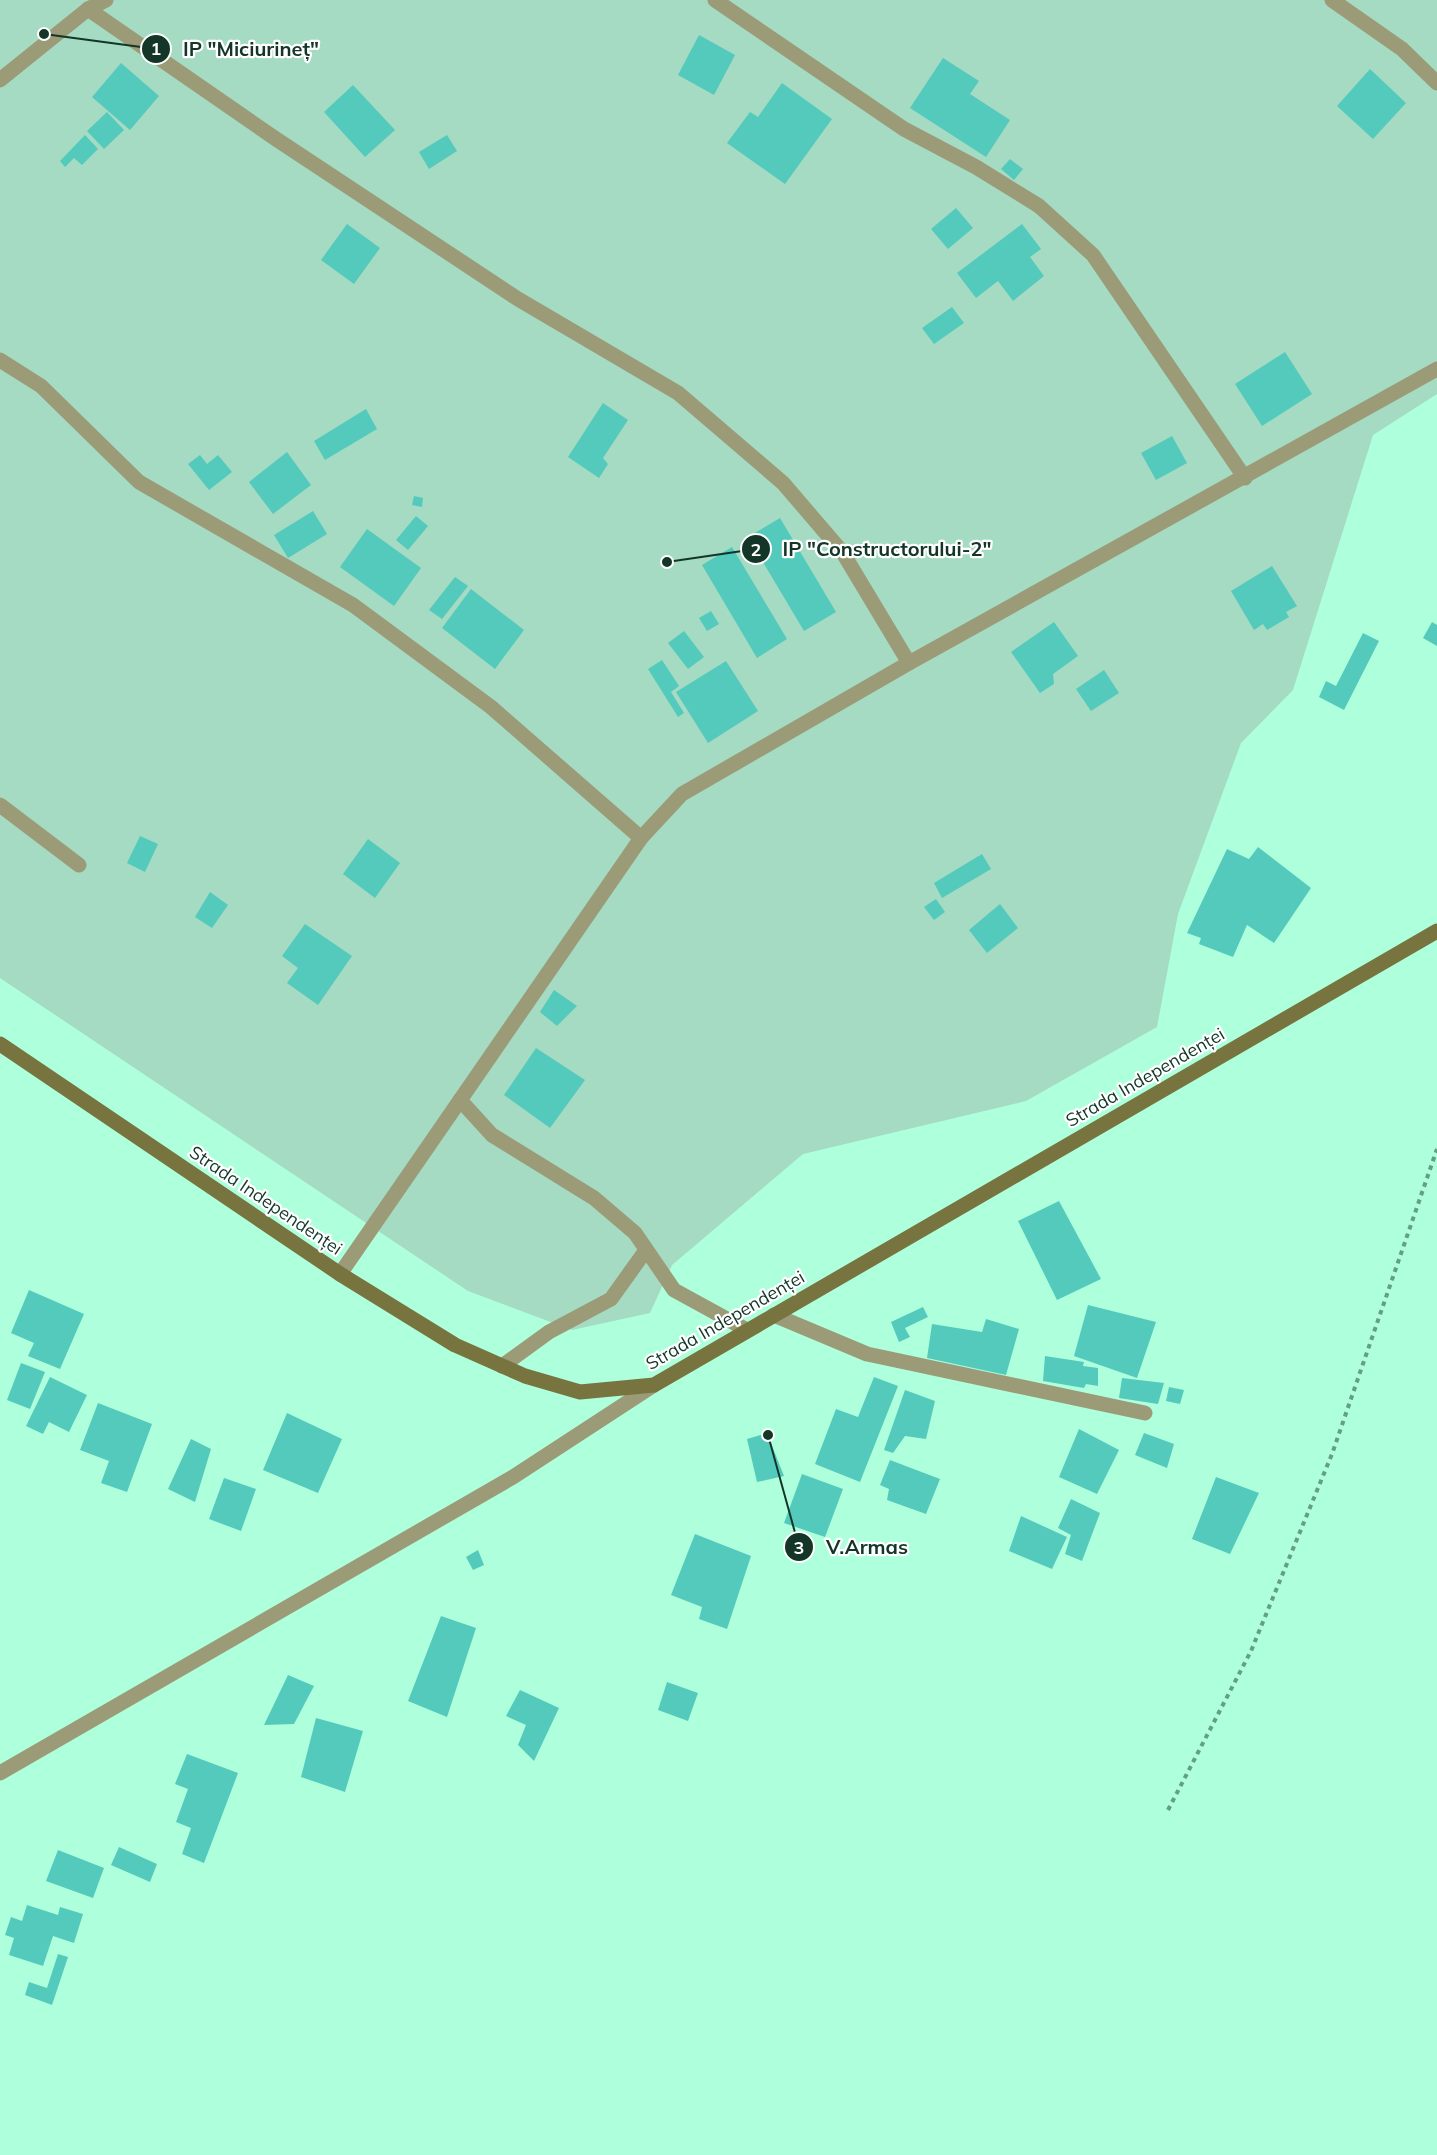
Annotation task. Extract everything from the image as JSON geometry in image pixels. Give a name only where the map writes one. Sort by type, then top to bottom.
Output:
[{"type":"main road","name":"Strada Independenței","points":[[0,1044],[340,1274],[455,1345],[525,1376],[580,1392],[654,1385],[1437,930]]},
{"type":"street","points":[[0,80],[88,9],[106,0]]},
{"type":"street","points":[[715,0],[904,129],[976,167],[1040,206],[1093,255],[1245,478]]},
{"type":"street","points":[[1332,0],[1402,49],[1437,83]]},
{"type":"street","points":[[88,9],[276,139],[518,299],[678,393],[783,483],[843,553],[909,663]]},
{"type":"street","points":[[0,360],[42,386],[139,482],[353,605],[491,707],[641,838]]},
{"type":"street","points":[[340,1274],[641,838],[682,794],[909,663],[1245,478],[1437,369]]},
{"type":"street","points":[[0,806],[79,865]]},
{"type":"street","points":[[460,1100],[492,1135],[594,1198],[634,1233],[674,1290],[747,1330]]},
{"type":"street","points":[[502,1366],[549,1332],[611,1299],[646,1250]]},
{"type":"street","points":[[774,1315],[867,1354],[1145,1413]]},
{"type":"street","points":[[0,1773],[513,1477],[654,1385]]},
{"type":"path","points":[[1168,1810],[1251,1651],[1332,1454],[1437,1149]]},
{"type":"green space","points":[[0,0],[1437,0],[1437,394],[1373,435],[1293,690],[1241,743],[1178,914],[1157,1027],[1026,1101],[803,1154],[672,1265],[650,1313],[572,1330],[468,1291],[0,978]]},
{"type":"building","points":[[699,35],[735,55],[714,95],[678,75]]},
{"type":"building","points":[[943,58],[979,81],[970,94],[1010,120],[986,157],[910,108]]},
{"type":"building","points":[[121,63],[159,96],[130,130],[92,97]]},
{"type":"building","points":[[1370,69],[1406,103],[1373,139],[1337,106]]},
{"type":"building","points":[[782,83],[832,119],[785,184],[727,143],[750,112],[758,117]]},
{"type":"building","points":[[353,85],[395,130],[365,157],[324,112]]},
{"type":"building","points":[[107,112],[124,130],[104,149],[87,131]]},
{"type":"building","points":[[85,135],[98,149],[82,165],[74,158],[65,167],[60,161]]},
{"type":"building","points":[[447,135],[457,151],[429,169],[419,152]]},
{"type":"building","points":[[1010,159],[1023,169],[1014,180],[1001,169]]},
{"type":"building","points":[[956,208],[973,228],[948,249],[931,229]]},
{"type":"building","points":[[347,224],[380,248],[354,284],[321,260]]},
{"type":"building","points":[[1022,224],[1041,249],[1030,257],[1044,276],[1013,301],[998,281],[976,298],[957,273]]},
{"type":"building","points":[[952,307],[964,323],[934,344],[922,328]]},
{"type":"building","points":[[1285,352],[1312,394],[1262,426],[1235,384]]},
{"type":"building","points":[[603,403],[628,420],[603,458],[608,464],[599,478],[568,457]]},
{"type":"building","points":[[366,409],[377,429],[325,460],[314,441]]},
{"type":"building","points":[[1172,436],[1187,463],[1156,480],[1141,453]]},
{"type":"building","points":[[287,452],[311,485],[273,514],[249,482]]},
{"type":"building","points":[[200,455],[207,464],[218,455],[232,472],[209,490],[188,464]]},
{"type":"building","points":[[414,496],[423,498],[422,507],[412,505]]},
{"type":"building","points":[[313,511],[327,534],[288,558],[274,535]]},
{"type":"building","points":[[416,516],[428,526],[408,550],[396,540]]},
{"type":"building","points":[[780,518],[836,612],[804,631],[748,537]]},
{"type":"building","points":[[367,529],[421,568],[394,606],[340,567]]},
{"type":"building","points":[[732,547],[787,639],[757,658],[702,565]]},
{"type":"building","points":[[1272,566],[1297,606],[1286,612],[1289,617],[1267,630],[1263,624],[1254,630],[1231,591]]},
{"type":"building","points":[[455,577],[468,586],[442,619],[429,610]]},
{"type":"building","points":[[471,589],[524,630],[495,669],[442,628]]},
{"type":"building","points":[[711,611],[719,624],[707,631],[699,618]]},
{"type":"building","points":[[1054,622],[1078,656],[1053,674],[1054,684],[1040,693],[1011,652]]},
{"type":"building","points":[[1432,622],[1437,625],[1437,646],[1423,638]]},
{"type":"building","points":[[684,631],[704,657],[688,669],[668,643]]},
{"type":"building","points":[[1363,633],[1379,641],[1344,710],[1319,697],[1326,681],[1336,686]]},
{"type":"building","points":[[662,660],[679,686],[671,692],[684,713],[678,717],[648,669]]},
{"type":"building","points":[[726,661],[758,711],[708,743],[676,692]]},
{"type":"building","points":[[1104,670],[1119,693],[1091,711],[1076,689]]},
{"type":"building","points":[[140,836],[158,844],[145,872],[127,863]]},
{"type":"building","points":[[368,839],[400,863],[375,898],[343,874]]},
{"type":"building","points":[[1258,847],[1311,888],[1274,943],[1247,925],[1233,957],[1199,944],[1201,938],[1187,933],[1227,849],[1249,859]]},
{"type":"building","points":[[982,854],[991,869],[942,898],[934,883]]},
{"type":"building","points":[[210,892],[228,905],[212,928],[195,917]]},
{"type":"building","points":[[936,899],[945,912],[934,920],[924,907]]},
{"type":"building","points":[[1000,904],[1018,928],[987,953],[969,930]]},
{"type":"building","points":[[305,924],[352,956],[318,1005],[287,983],[298,968],[282,956]]},
{"type":"building","points":[[554,990],[577,1006],[557,1026],[540,1012]]},
{"type":"building","points":[[536,1048],[585,1080],[550,1128],[504,1095]]},
{"type":"building","points":[[1059,1201],[1101,1279],[1057,1300],[1018,1221]]},
{"type":"building","points":[[29,1290],[84,1314],[60,1369],[28,1356],[34,1343],[11,1333]]},
{"type":"building","points":[[1088,1305],[1156,1322],[1137,1378],[1074,1356]]},
{"type":"building","points":[[923,1307],[928,1317],[905,1328],[910,1337],[899,1342],[891,1322]]},
{"type":"building","points":[[986,1319],[1019,1329],[1006,1375],[927,1358],[932,1324],[982,1332]]},
{"type":"building","points":[[1045,1356],[1084,1362],[1083,1366],[1098,1368],[1098,1386],[1086,1384],[1084,1388],[1043,1381]]},
{"type":"building","points":[[21,1363],[45,1372],[30,1409],[7,1400]]},
{"type":"building","points":[[50,1377],[87,1395],[69,1432],[49,1422],[43,1434],[26,1426]]},
{"type":"building","points":[[874,1377],[898,1386],[860,1482],[815,1464],[836,1409],[858,1417]]},
{"type":"building","points":[[1122,1378],[1164,1383],[1158,1404],[1119,1398]]},
{"type":"building","points":[[1169,1387],[1184,1390],[1180,1404],[1166,1401]]},
{"type":"building","points":[[905,1390],[935,1401],[926,1439],[905,1436],[893,1453],[884,1450]]},
{"type":"building","points":[[98,1403],[152,1424],[127,1492],[101,1483],[109,1461],[80,1450]]},
{"type":"building","points":[[287,1413],[342,1439],[318,1493],[263,1470]]},
{"type":"building","points":[[1079,1429],[1119,1450],[1097,1494],[1059,1477]]},
{"type":"building","points":[[767,1433],[784,1476],[757,1482],[747,1439]]},
{"type":"building","points":[[1144,1433],[1174,1444],[1167,1468],[1135,1455]]},
{"type":"building","points":[[191,1439],[211,1449],[195,1502],[168,1489]]},
{"type":"building","points":[[890,1460],[940,1479],[926,1514],[887,1500],[889,1489],[880,1485]]},
{"type":"building","points":[[802,1474],[843,1489],[825,1537],[784,1523]]},
{"type":"building","points":[[1216,1477],[1259,1493],[1230,1554],[1192,1539]]},
{"type":"building","points":[[224,1478],[256,1489],[241,1531],[209,1519]]},
{"type":"building","points":[[1071,1499],[1100,1513],[1082,1561],[1065,1554],[1071,1535],[1058,1528]]},
{"type":"building","points":[[1021,1516],[1067,1537],[1052,1569],[1009,1551]]},
{"type":"building","points":[[695,1534],[751,1556],[727,1629],[699,1619],[702,1607],[671,1595]]},
{"type":"building","points":[[478,1550],[484,1565],[473,1570],[466,1557]]},
{"type":"building","points":[[441,1616],[476,1628],[447,1717],[408,1701]]},
{"type":"building","points":[[288,1675],[314,1686],[294,1724],[264,1725]]},
{"type":"building","points":[[667,1682],[698,1693],[688,1721],[658,1710]]},
{"type":"building","points":[[520,1690],[559,1708],[534,1761],[518,1745],[526,1725],[506,1716]]},
{"type":"building","points":[[316,1718],[363,1731],[345,1792],[301,1777]]},
{"type":"building","points":[[187,1754],[238,1773],[204,1863],[182,1854],[191,1828],[176,1822],[188,1789],[175,1784]]},
{"type":"building","points":[[119,1847],[157,1864],[150,1882],[111,1865]]},
{"type":"building","points":[[58,1850],[104,1868],[93,1898],[46,1881]]},
{"type":"building","points":[[27,1905],[58,1915],[60,1907],[83,1914],[74,1943],[53,1936],[43,1966],[9,1955],[14,1938],[5,1935],[11,1917],[22,1921]]},
{"type":"building","points":[[58,1954],[68,1957],[52,2005],[25,1995],[29,1982],[47,1988]]},
{"type":"place","name":"IP \"Miciurineț\"","points":[[44,34]]},
{"type":"place","name":"IP \"Constructorului-2\"","points":[[667,562]]},
{"type":"place","name":"V.Armas","points":[[768,1435]]}]
